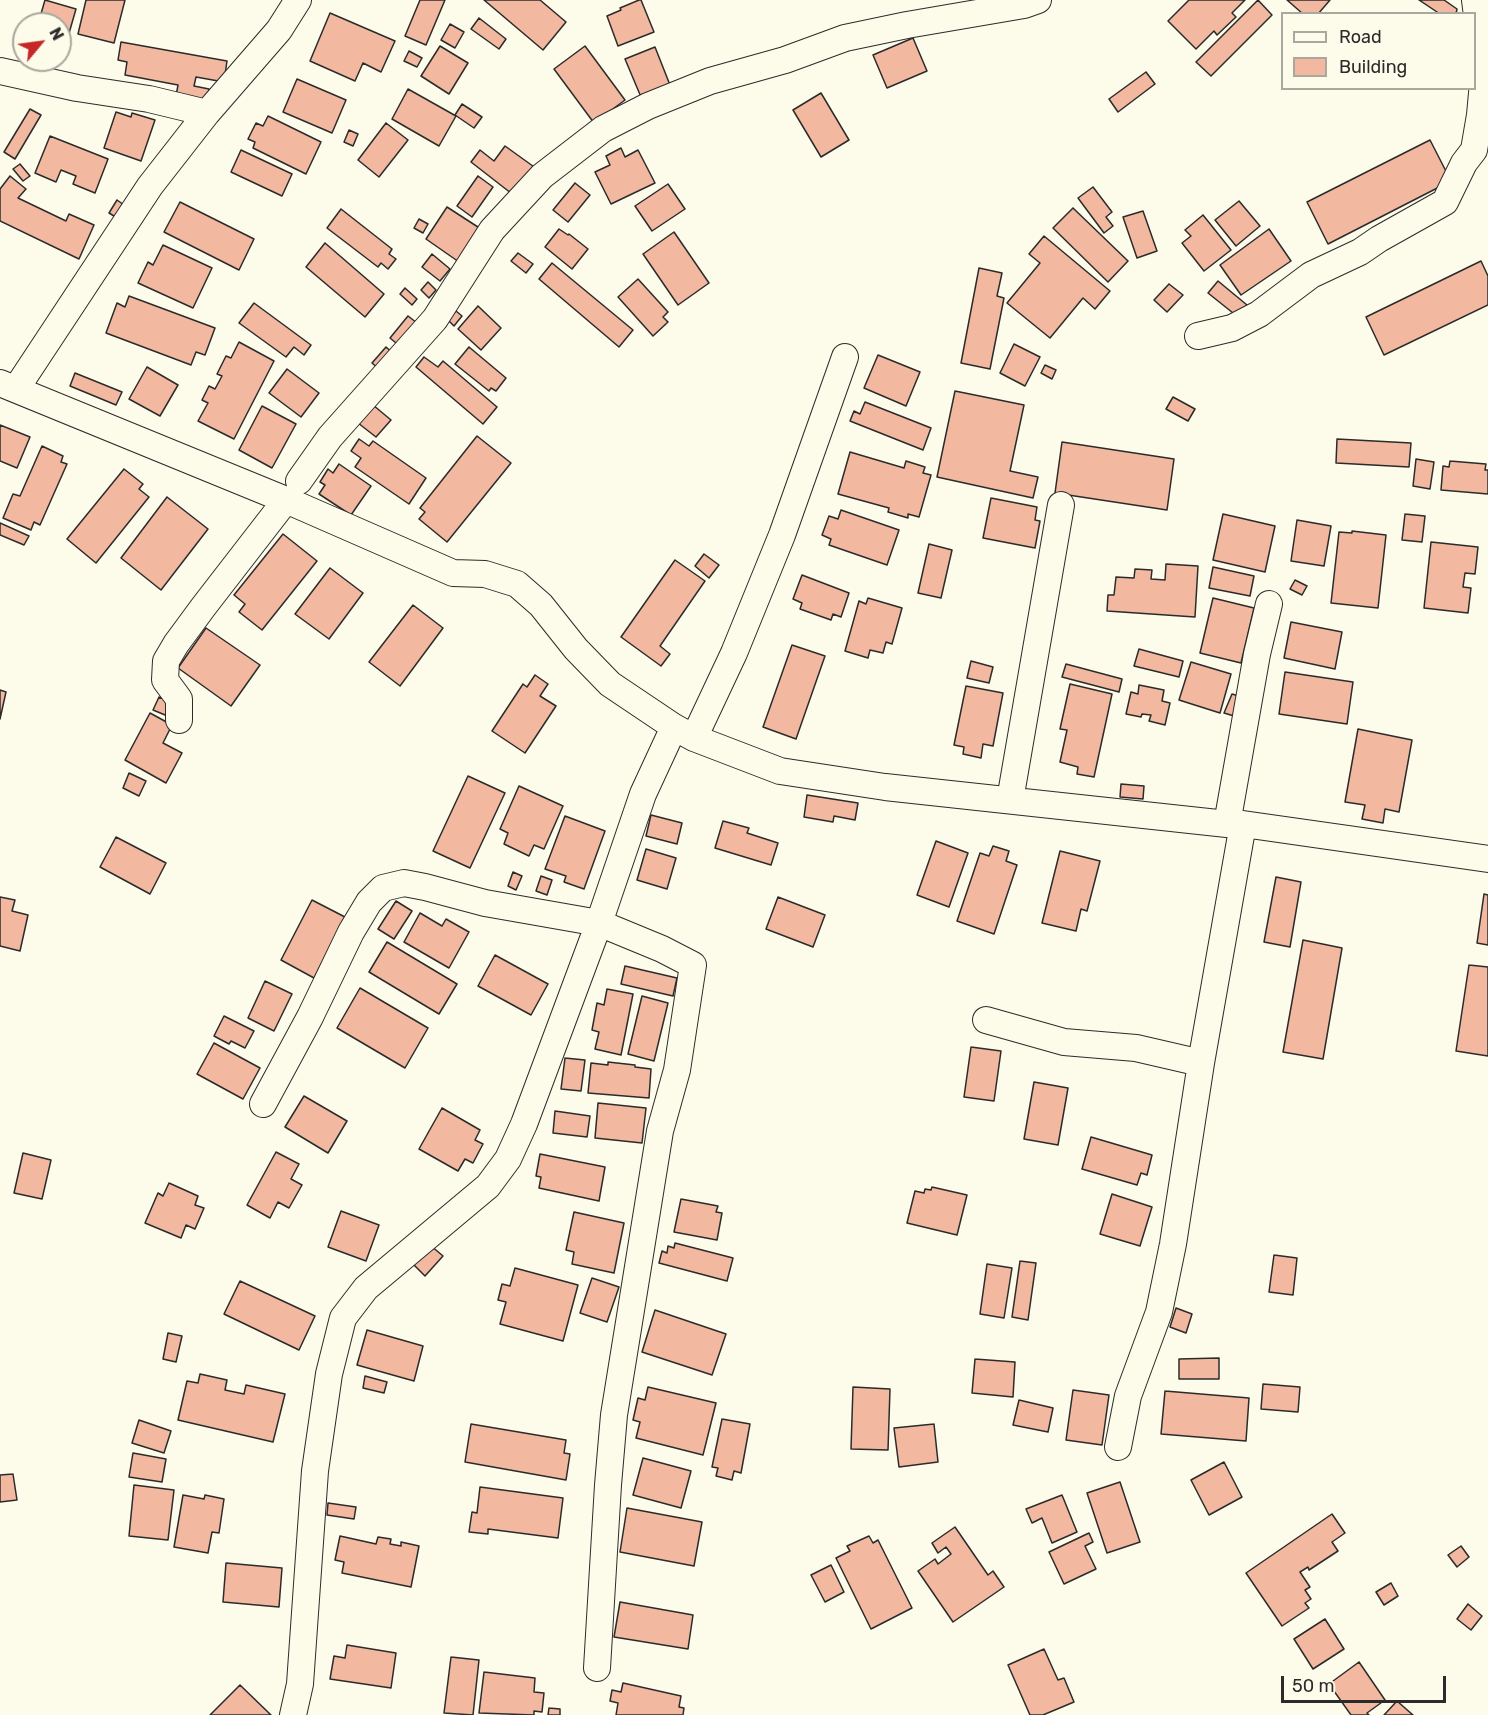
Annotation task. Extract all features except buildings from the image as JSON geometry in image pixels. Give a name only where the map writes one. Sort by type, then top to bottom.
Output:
[{"type":"street","points":[[298,0],[279,30],[207,112],[150,186],[8,386],[292,490],[453,573],[485,574],[517,584],[541,605],[576,648],[610,684],[684,732],[780,771],[885,787],[1235,824],[1488,859]]},
{"type":"street","points":[[178,720],[179,699],[165,680],[166,661],[176,644],[330,437],[435,319],[492,230],[542,176],[603,129],[648,106],[710,81],[785,60],[845,39],[907,25],[1024,5],[1038,0]]},
{"type":"street","points":[[1198,336],[1232,328],[1258,314],[1311,275],[1360,252],[1445,202],[1464,164],[1474,150],[1480,115],[1484,71],[1476,0]]},
{"type":"street","points":[[0,71],[207,112]]},
{"type":"street","points":[[293,1715],[300,1684],[315,1471],[329,1374],[343,1318],[366,1288],[488,1186],[507,1159],[524,1124],[599,923],[643,794],[734,653],[782,535],[845,357]]},
{"type":"street","points":[[1010,800],[1061,505]]},
{"type":"street","points":[[1118,1447],[1128,1396],[1158,1312],[1173,1244],[1201,1063],[1257,654],[1269,604]]},
{"type":"street","points":[[263,1104],[310,1017],[351,932],[369,902],[383,888],[404,883],[485,903],[599,923],[663,949],[693,965],[677,1070],[660,1131],[614,1415],[597,1668]]},
{"type":"street","points":[[986,1020],[1064,1042],[1136,1048],[1201,1063]]}]
